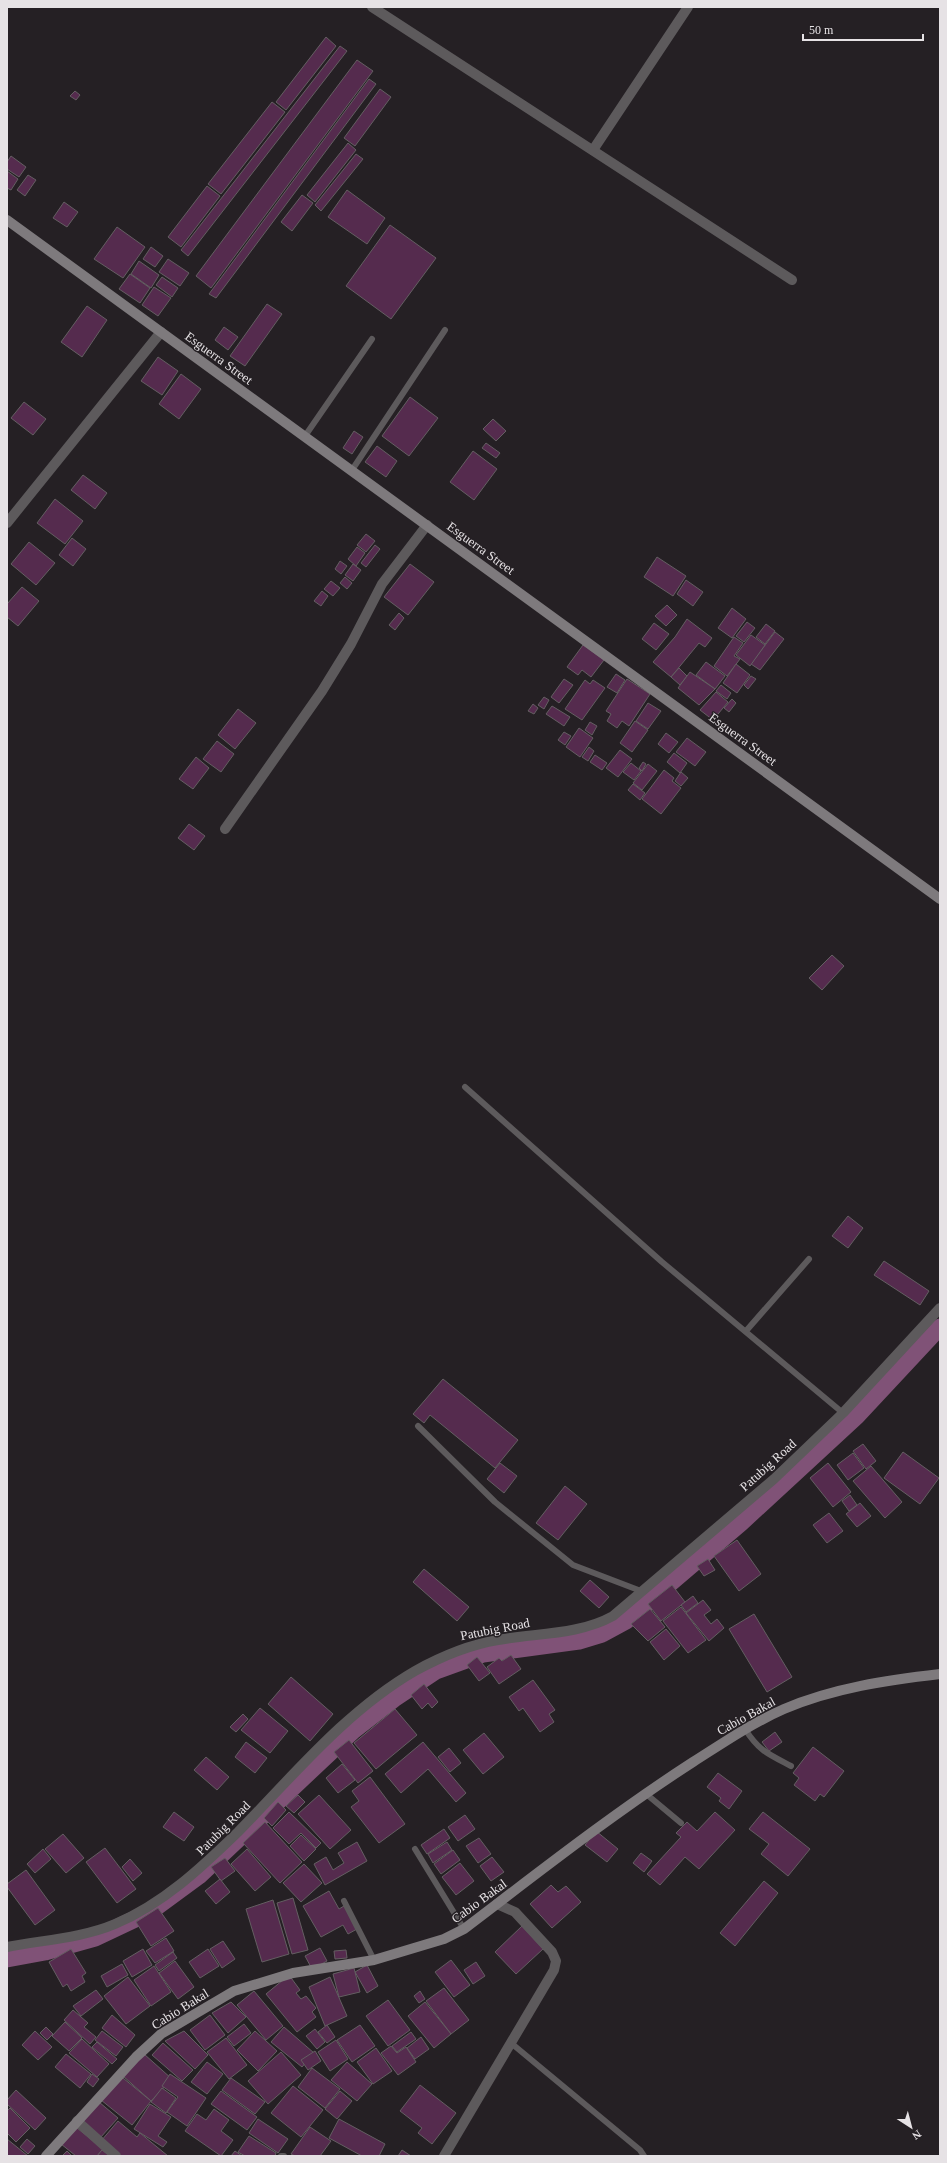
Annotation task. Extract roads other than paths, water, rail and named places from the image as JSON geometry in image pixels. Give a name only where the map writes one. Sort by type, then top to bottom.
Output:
[{"type":"main road","name":"Esguerra Street","points":[[7,220],[940,899]]},
{"type":"main road","name":"Cabio Bakal","points":[[46,2156],[136,2057],[161,2034],[234,1992],[293,1973],[374,1960],[444,1939],[464,1929],[645,1794],[745,1729],[784,1709],[822,1696],[895,1679],[940,1674]]},
{"type":"street","points":[[372,7],[792,280]]},
{"type":"street","points":[[593,150],[688,7]]},
{"type":"street","points":[[7,523],[161,332]]},
{"type":"street","points":[[225,829],[322,691],[351,644],[382,584],[427,525]]},
{"type":"street","name":"Patubig Road","points":[[7,1947],[87,1933],[115,1924],[144,1910],[201,1868],[346,1723],[379,1696],[414,1672],[449,1653],[478,1644],[582,1628],[601,1622],[613,1616],[774,1478],[843,1413],[940,1308]]},
{"type":"street","points":[[444,2156],[554,1970],[556,1960],[552,1952],[514,1912],[497,1904]]},
{"type":"street","points":[[77,2121],[116,2156]]},
{"type":"lane","points":[[352,470],[445,330]]},
{"type":"lane","points":[[305,436],[372,339]]},
{"type":"lane","points":[[465,1087],[662,1262],[843,1413]]},
{"type":"lane","points":[[746,1331],[809,1259]]},
{"type":"lane","points":[[418,1426],[495,1502],[573,1565],[641,1591]]},
{"type":"lane","points":[[745,1729],[755,1744],[764,1752],[790,1766]]},
{"type":"lane","points":[[645,1794],[681,1823]]},
{"type":"lane","points":[[415,1849],[464,1929]]},
{"type":"lane","points":[[344,1901],[374,1960]]},
{"type":"lane","points":[[511,2042],[640,2150],[644,2156]]},
{"type":"waterway","points":[[7,1959],[45,1952],[95,1938],[150,1912],[199,1876],[353,1731],[394,1699],[436,1671],[483,1654],[579,1641],[602,1634],[626,1621],[741,1523],[857,1416],[940,1327]]}]
